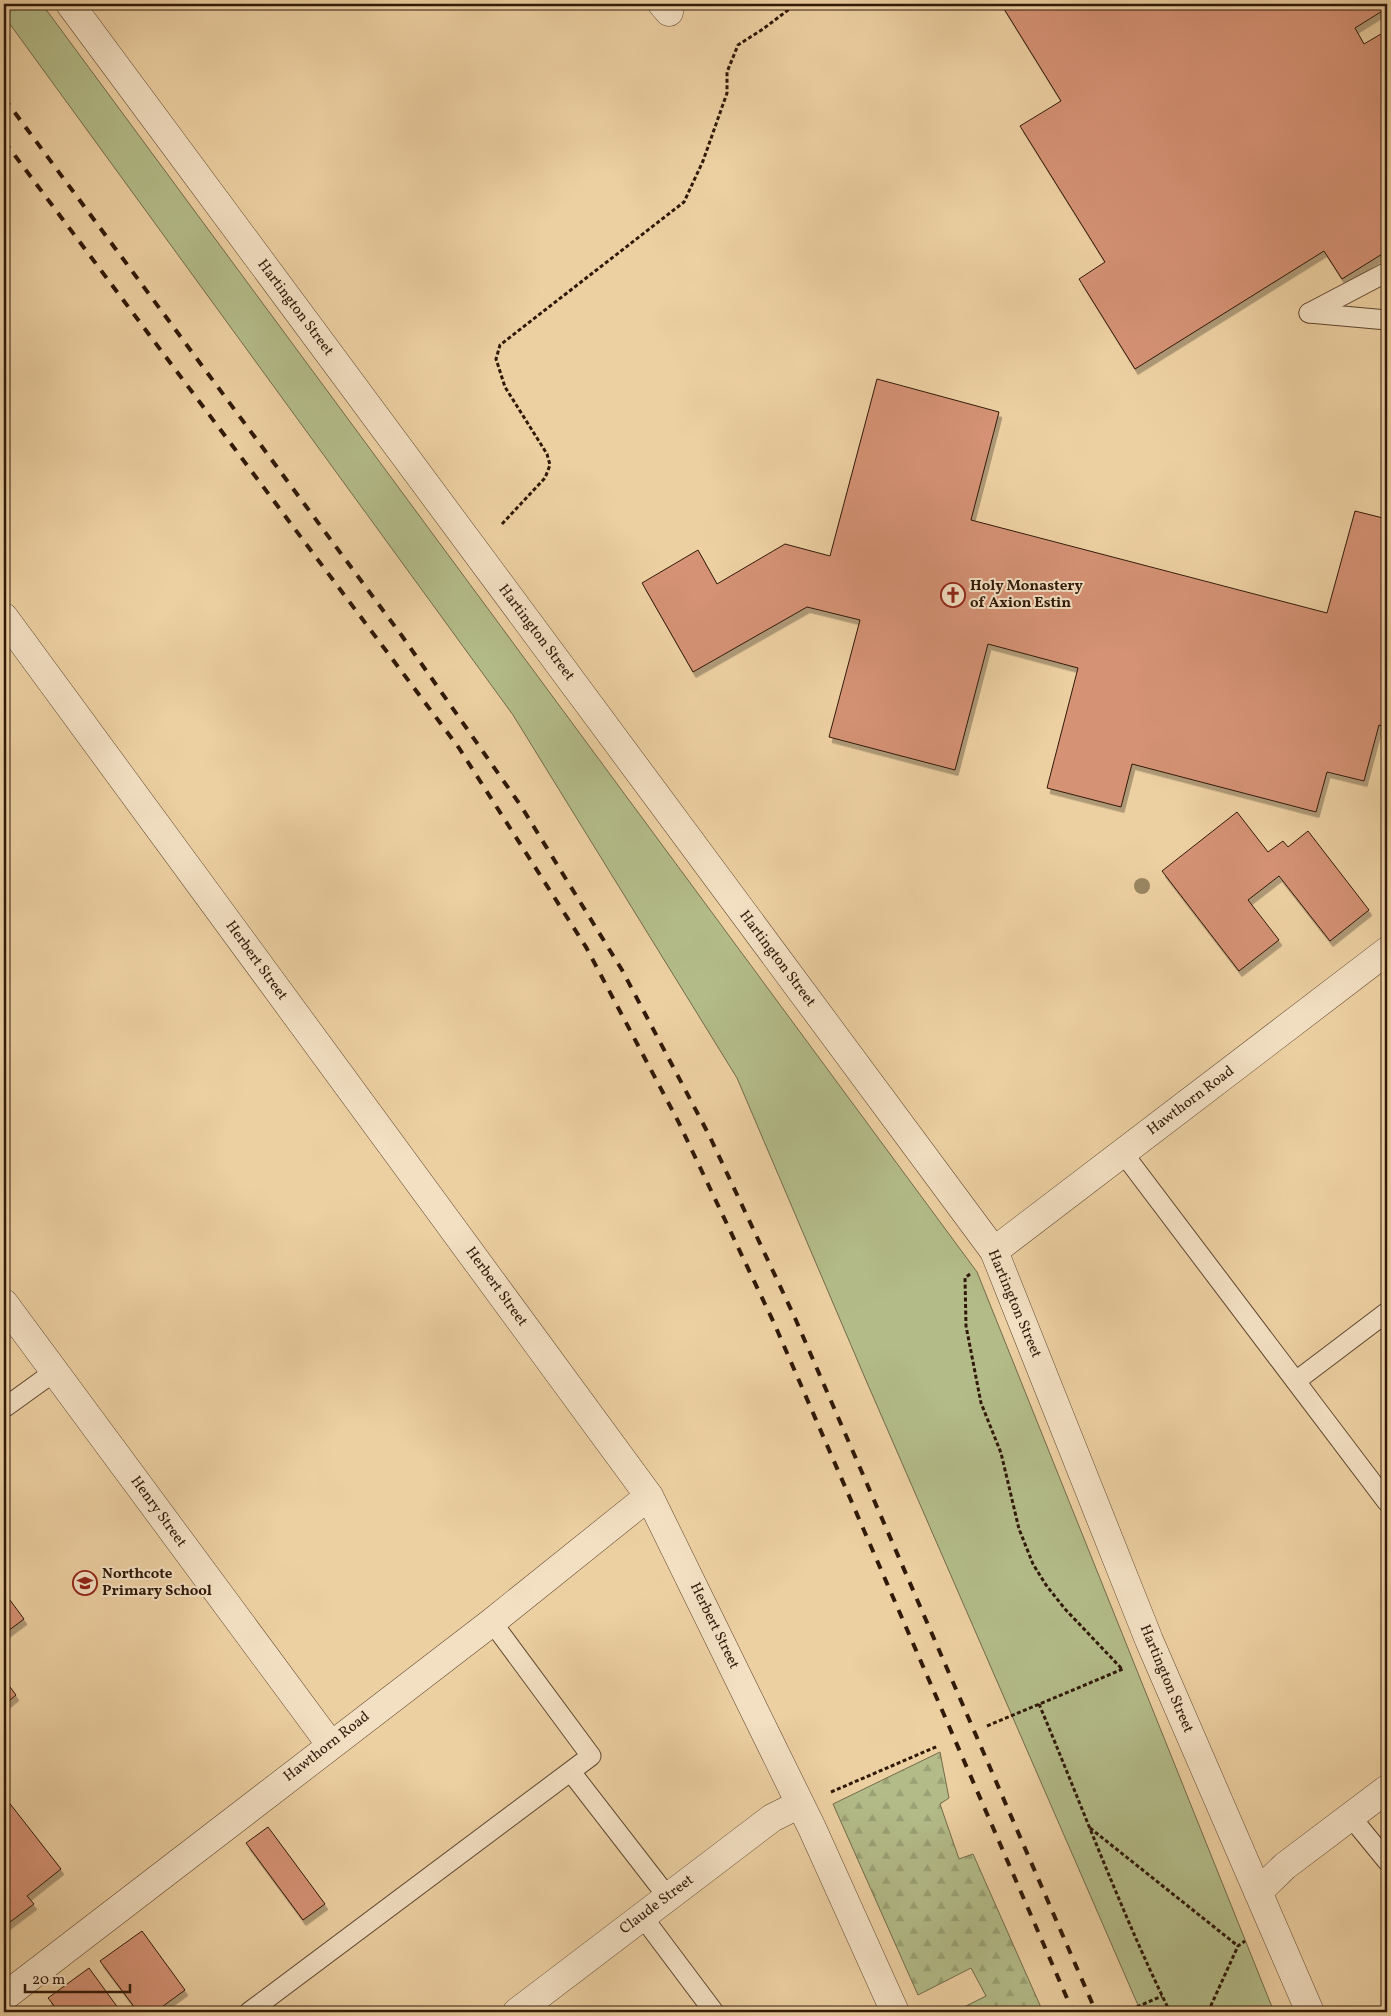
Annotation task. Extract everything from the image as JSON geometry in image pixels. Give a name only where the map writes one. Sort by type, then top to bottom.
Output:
[{"type":"street","name":"Hartington Street","points":[[70,4],[994,1251],[1155,1654],[1310,2012]]},
{"type":"street","name":"Herbert Street","points":[[4,617],[650,1496],[812,1799],[895,2012]]},
{"type":"street","name":"Hawthorn Road","points":[[994,1251],[1387,951]]},
{"type":"street","name":"Henry Street","points":[[4,1303],[330,1744]]},
{"type":"street","name":"Hawthorn Road","points":[[4,1997],[330,1744],[492,1622],[650,1496]]},
{"type":"street","points":[[1258,1892],[1285,1866],[1387,1789]]},
{"type":"street","name":"Claude Street","points":[[517,2012],[772,1818],[812,1799]]},
{"type":"lane","points":[[1387,272],[1309,312],[1387,320]]},
{"type":"lane","points":[[1122,1153],[1387,1502]]},
{"type":"lane","points":[[1296,1381],[1387,1312]]},
{"type":"lane","points":[[4,1408],[54,1372]]},
{"type":"lane","points":[[249,2012],[591,1756],[492,1622]]},
{"type":"lane","points":[[571,1772],[667,1896]]},
{"type":"lane","points":[[1351,1817],[1387,1861]]},
{"type":"lane","points":[[642,1916],[714,2012]]},
{"type":"path","points":[[502,524],[545,478],[550,465],[548,454],[504,387],[496,359],[500,345],[684,202],[703,161],[727,93],[727,72],[738,45],[796,4]]},
{"type":"path","points":[[994,1251],[965,1278],[966,1326],[981,1402],[1001,1453],[1019,1529],[1032,1564],[1046,1585],[1065,1609],[1122,1669]]},
{"type":"path","points":[[987,1726],[1155,1654]]},
{"type":"path","points":[[1039,1704],[1066,1765],[1089,1828],[1170,2012]]},
{"type":"path","points":[[812,1799],[938,1746]]},
{"type":"path","points":[[1089,1828],[1238,1946],[1208,2012]]},
{"type":"path","points":[[1125,2012],[1162,1996]]},
{"type":"green space","points":[[16,4],[42,4],[977,1272],[1274,2012],[1141,2012],[865,1378],[737,1078],[513,715],[4,16],[4,12]]},
{"type":"green space","points":[[940,1752],[949,1798],[940,1804],[959,1859],[973,1854],[1043,2012],[954,2012],[986,1996],[971,1968],[918,1995],[833,1804]]},
{"type":"building","points":[[1001,4],[1387,4],[1387,8],[1355,28],[1364,44],[1386,31],[1387,33],[1387,251],[1342,279],[1324,251],[1135,369],[1079,279],[1105,262],[1020,126],[1061,101]]},
{"type":"building","name":"Holy Monastery of Axion Estin","points":[[877,379],[999,412],[971,520],[1327,613],[1355,511],[1387,519],[1387,728],[1379,725],[1364,781],[1327,772],[1316,812],[1132,764],[1121,807],[1047,788],[1078,668],[988,644],[955,770],[829,737],[860,620],[807,607],[693,672],[642,583],[698,550],[717,584],[785,544],[830,556]]},
{"type":"building","points":[[1237,812],[1268,852],[1283,841],[1288,847],[1308,831],[1369,910],[1330,941],[1279,876],[1248,900],[1279,940],[1239,971],[1162,871]]},
{"type":"building","points":[[4,1592],[24,1619],[4,1634]]},
{"type":"building","points":[[4,1679],[16,1695],[4,1705]]},
{"type":"building","points":[[4,1796],[61,1869],[27,1896],[34,1904],[6,1925],[4,1922]]},
{"type":"building","points":[[268,1827],[325,1904],[303,1920],[246,1843]]},
{"type":"building","points":[[142,1931],[185,1990],[155,2012],[138,2012],[100,1961]]},
{"type":"building","points":[[89,1968],[121,2012],[59,2012],[48,1998]]},
{"type":"railway","points":[[4,98],[402,636],[521,806],[622,970],[709,1135],[795,1318],[1096,2012]]},
{"type":"railway","points":[[4,141],[459,748],[586,947],[678,1121],[774,1323],[1073,2012]]},
{"type":"place","name":"Holy Monastery of Axion Estin","points":[[953,595]]},
{"type":"place","name":"Northcote Primary School","points":[[85,1583]]}]
